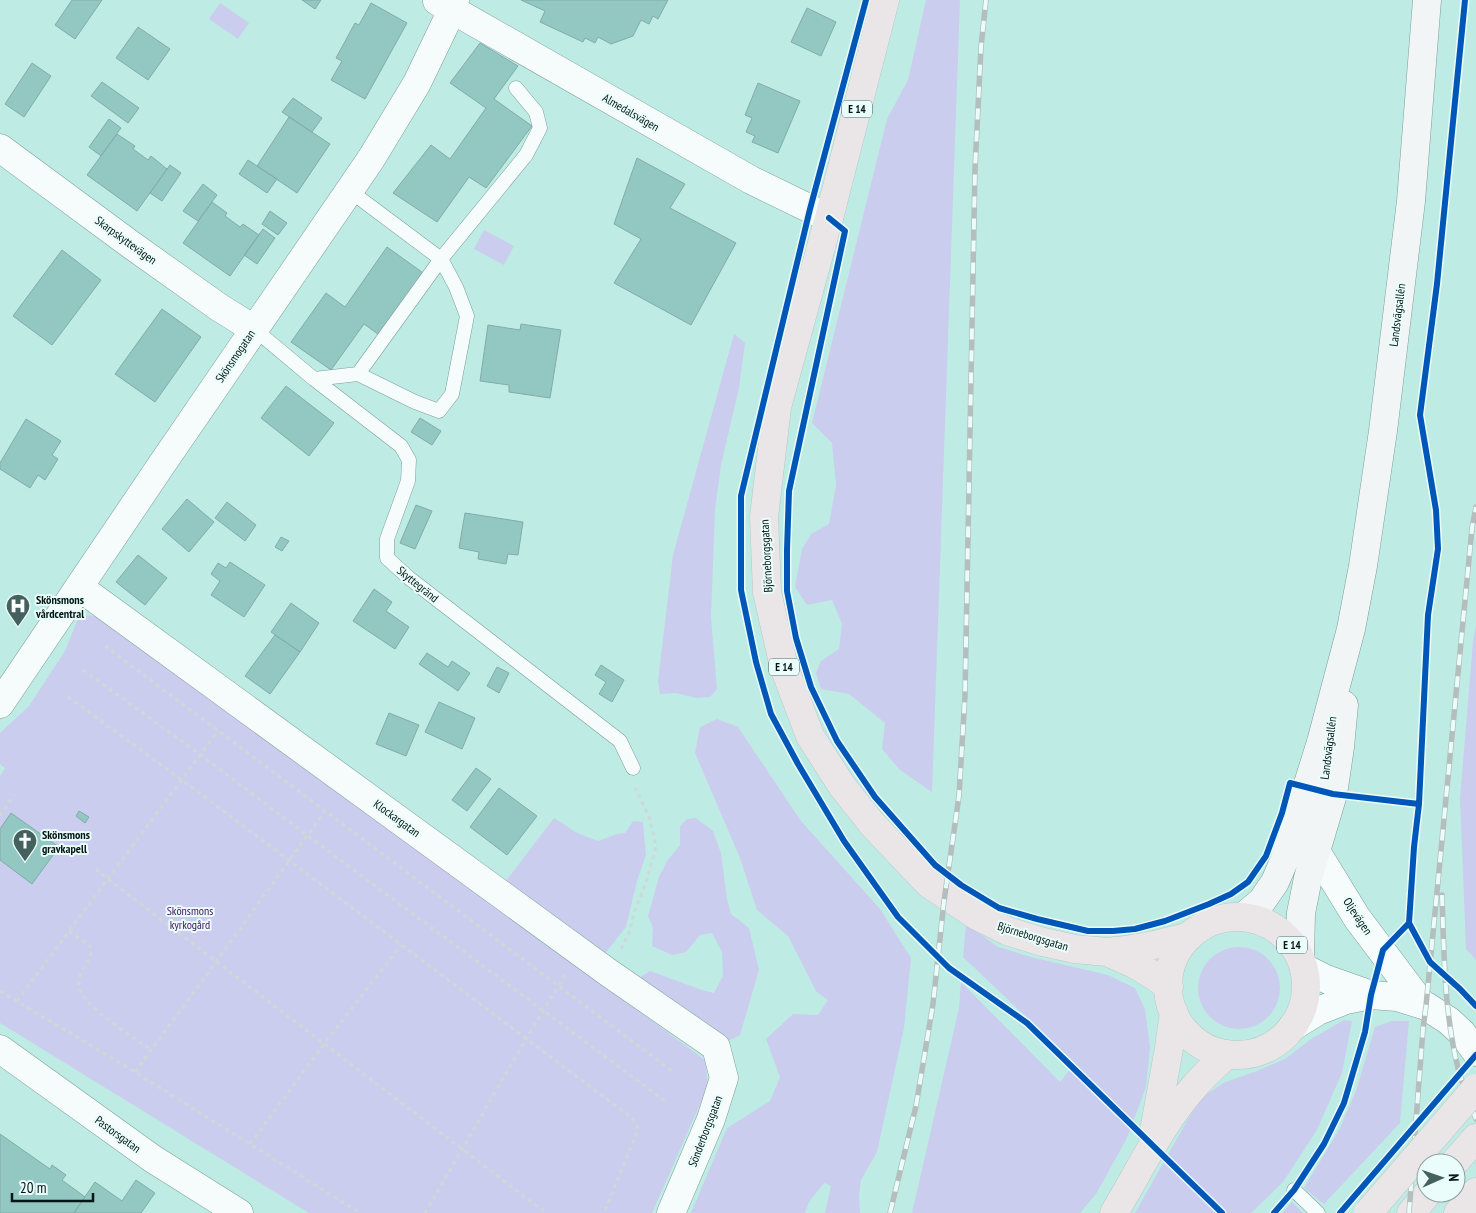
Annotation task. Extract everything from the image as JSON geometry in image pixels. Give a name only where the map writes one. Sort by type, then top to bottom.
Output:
[{"type":"highway","name":"Björneborgsgatan","points":[[885,0],[829,218],[777,406],[764,517],[767,592],[784,667],[810,736],[842,786],[873,825],[929,884],[977,916],[1007,931],[1075,949],[1107,952],[1154,945],[1190,936]]},
{"type":"highway","name":"E 14","points":[[1152,1146],[1169,1048],[1171,968],[1178,951],[1190,936],[1205,925],[1224,918],[1243,917],[1260,921],[1277,929],[1290,941],[1302,962],[1306,983],[1305,999],[1301,1014],[1280,1040],[1264,1050],[1246,1054],[1227,1054],[1210,1049],[1195,1040],[1182,1027],[1171,999]]},
{"type":"highway","name":"Björneborgsgatan","points":[[1107,952],[1144,969],[1171,999]]},
{"type":"highway","name":"E 14","points":[[1114,1213],[1152,1146],[1194,1086],[1227,1054]]},
{"type":"highway","points":[[1368,1213],[1476,1088]]},
{"type":"highway","points":[[1463,1153],[1476,1138]]},
{"type":"highway","points":[[1458,1213],[1476,1192]]},
{"type":"highway","points":[[1411,1213],[1420,1203]]},
{"type":"main road","name":"Landsvägsallén","points":[[1243,917],[1262,901],[1275,882],[1284,861],[1321,742],[1351,629],[1363,566],[1383,431],[1410,211],[1427,0]]},
{"type":"main road","name":"Landsvägsallén","points":[[1302,962],[1301,913],[1316,851],[1333,794],[1340,747],[1351,629]]},
{"type":"street","name":"Almedalsvägen","points":[[448,3],[751,180],[829,218]]},
{"type":"street","name":"Skönsmogatan","points":[[0,704],[371,159],[416,83],[448,3]]},
{"type":"street","name":"Skarpskyttevägen","points":[[0,148],[130,244],[220,308],[254,329]]},
{"type":"street","name":"Klockargatan","points":[[79,587],[609,974],[716,1047]]},
{"type":"street","name":"Oljevägen","points":[[1316,851],[1357,918],[1421,1004]]},
{"type":"street","name":"Oljevägen","points":[[1302,962],[1326,979],[1372,995]]},
{"type":"street","name":"Oljevägen","points":[[1292,1027],[1318,1011],[1346,1000],[1372,995],[1397,997],[1421,1004],[1449,1022],[1462,1033],[1476,1052]]},
{"type":"street","name":"Sönderborgsgatan","points":[[672,1213],[711,1119],[724,1078],[716,1047]]},
{"type":"street","name":"Pastorsgatan","points":[[0,1049],[153,1159],[239,1213]]},
{"type":"lane","points":[[358,374],[441,259],[526,155],[540,128],[536,112],[516,88]]},
{"type":"lane","points":[[314,379],[358,374],[415,402],[439,411],[452,394],[467,316],[456,287],[441,259],[350,191]]},
{"type":"lane","name":"Skyttegränd","points":[[254,329],[400,446],[409,460],[408,481],[387,539],[387,558],[409,578],[620,741],[632,768]]},
{"type":"lane","points":[[1294,1190],[1318,1213]]},
{"type":"path","points":[[105,646],[672,1071]]},
{"type":"path","points":[[83,670],[201,755],[665,1101]]},
{"type":"path","points":[[68,697],[182,780],[632,1118],[638,1129],[604,1213]]},
{"type":"path","points":[[17,1001],[218,731]]},
{"type":"path","points":[[609,974],[629,933],[656,846],[650,820],[635,789],[632,768]]},
{"type":"path","points":[[0,816],[14,795]]},
{"type":"path","points":[[135,1072],[326,811]]},
{"type":"path","points":[[96,869],[546,1213]]},
{"type":"path","points":[[69,931],[91,946],[91,955],[80,976],[78,987],[82,996],[91,1006],[151,1050]]},
{"type":"path","points":[[250,1144],[401,945]]},
{"type":"path","points":[[425,1213],[526,1039],[580,952]]},
{"type":"path","points":[[0,991],[135,1072],[360,1213]]},
{"type":"green space","points":[[926,0],[960,0],[932,792],[899,769],[882,749],[885,723],[849,694],[821,689],[816,673],[821,661],[839,649],[842,624],[832,600],[807,605],[795,587],[802,549],[811,534],[829,524],[836,485],[832,443],[812,423],[887,119],[908,80]]},
{"type":"green space","points":[[220,3],[249,23],[238,39],[209,19]]},
{"type":"green space","points":[[484,230],[514,246],[504,265],[474,249]]},
{"type":"green space","points":[[734,334],[745,343],[739,388],[721,465],[715,510],[711,617],[717,689],[710,697],[696,698],[676,693],[660,694],[658,681],[673,555]]},
{"type":"green space","name":"Skönsmons kyrkogård","points":[[86,615],[101,617],[450,871],[705,1060],[708,1086],[652,1213],[309,1213],[0,1023],[0,776],[5,768],[0,764],[0,733],[29,706],[65,651],[77,621]]},
{"type":"green space","points":[[1476,625],[1476,960],[1466,949],[1460,798]]},
{"type":"green space","points":[[717,719],[738,727],[801,821],[880,909],[911,958],[904,1028],[877,1152],[861,1180],[859,1195],[860,1213],[825,1213],[831,1186],[824,1183],[809,1202],[805,1213],[691,1213],[727,1128],[770,1101],[780,1077],[766,1039],[793,1014],[818,1015],[828,1000],[816,991],[788,936],[757,910],[740,858],[695,753],[700,727]]},
{"type":"green space","points":[[554,818],[577,833],[598,841],[625,833],[633,821],[643,822],[646,855],[637,881],[626,927],[603,956],[502,886]]},
{"type":"green space","points":[[696,818],[713,831],[721,853],[727,899],[731,914],[749,928],[759,970],[740,1035],[728,1041],[699,1027],[634,981],[650,971],[714,993],[723,976],[722,952],[712,933],[700,935],[686,952],[672,955],[652,946],[653,928],[648,916],[659,877],[667,861],[680,845],[680,826],[687,819]]},
{"type":"green space","points":[[966,924],[998,947],[1031,957],[1108,975],[1135,988],[1145,1009],[1150,1047],[1146,1087],[1127,1138],[1096,1194],[1080,1213],[912,1213],[959,1008],[961,982],[1060,1082],[1075,1063],[963,957]]},
{"type":"green space","points":[[1239,947],[1255,950],[1268,959],[1277,972],[1280,988],[1277,1004],[1268,1017],[1255,1026],[1239,1029],[1223,1026],[1210,1017],[1201,1004],[1198,988],[1201,972],[1210,959],[1223,950]]},
{"type":"green space","points":[[1344,1020],[1352,1021],[1342,1073],[1317,1130],[1283,1182],[1251,1213],[1135,1213],[1188,1119],[1203,1097],[1223,1083],[1285,1059],[1311,1039]]},
{"type":"green space","points":[[1392,1021],[1409,1021],[1400,1123],[1324,1204],[1304,1188],[1339,1130],[1356,1091],[1375,1027]]},
{"type":"green space","points":[[1292,1202],[1303,1213],[1282,1213]]},
{"type":"building","points":[[72,0],[102,0],[75,39],[55,25]]},
{"type":"building","points":[[302,0],[321,0],[315,9]]},
{"type":"building","points":[[521,0],[668,0],[658,19],[653,16],[649,24],[641,20],[633,36],[611,44],[598,37],[595,43],[585,38],[583,42],[540,22],[545,11]]},
{"type":"building","points":[[371,3],[407,23],[365,99],[331,80],[342,61],[336,58],[355,23],[359,25]]},
{"type":"building","points":[[807,8],[836,22],[821,56],[791,42]]},
{"type":"building","points":[[138,27],[170,49],[148,80],[116,58]]},
{"type":"building","points":[[480,43],[518,66],[494,99],[532,126],[486,188],[469,177],[437,222],[393,193],[431,145],[450,159],[486,108],[450,83]]},
{"type":"building","points":[[32,63],[51,76],[24,117],[5,104]]},
{"type":"building","points":[[102,82],[139,108],[128,123],[91,96]]},
{"type":"building","points":[[758,83],[800,101],[778,153],[752,142],[755,136],[746,132],[752,118],[745,115]]},
{"type":"building","points":[[293,98],[322,118],[312,132],[282,112]]},
{"type":"building","points":[[289,117],[330,144],[297,193],[257,166]]},
{"type":"building","points":[[109,119],[121,128],[101,156],[89,147]]},
{"type":"building","points":[[117,134],[135,146],[133,149],[148,160],[151,156],[167,169],[137,211],[87,175]]},
{"type":"building","points":[[637,158],[685,184],[670,208],[736,243],[691,325],[614,283],[641,239],[614,224]]},
{"type":"building","points":[[248,160],[277,179],[267,193],[239,174]]},
{"type":"building","points":[[170,165],[181,173],[162,201],[150,193]]},
{"type":"building","points":[[203,184],[217,195],[198,221],[183,211]]},
{"type":"building","points":[[212,202],[227,213],[225,216],[240,227],[243,224],[259,235],[230,276],[183,243]]},
{"type":"building","points":[[270,211],[287,223],[278,235],[262,224]]},
{"type":"building","points":[[263,229],[275,238],[257,264],[244,255]]},
{"type":"building","points":[[387,247],[426,275],[382,337],[364,324],[331,370],[291,342],[326,293],[345,307]]},
{"type":"building","points":[[62,250],[101,280],[52,345],[13,316]]},
{"type":"building","points":[[162,309],[201,337],[155,402],[115,374]]},
{"type":"building","points":[[521,324],[561,330],[550,398],[509,392],[509,385],[480,381],[488,325],[520,330]]},
{"type":"building","points":[[286,386],[334,423],[309,456],[261,418]]},
{"type":"building","points":[[420,418],[441,431],[432,445],[411,432]]},
{"type":"building","points":[[26,419],[61,441],[52,455],[58,459],[45,480],[38,475],[30,488],[0,469],[0,463]]},
{"type":"building","points":[[187,499],[214,522],[189,552],[162,529]]},
{"type":"building","points":[[227,502],[256,525],[245,541],[215,518]]},
{"type":"building","points":[[416,505],[432,511],[415,549],[400,543]]},
{"type":"building","points":[[465,513],[523,522],[518,555],[508,554],[506,564],[478,559],[479,552],[459,548]]},
{"type":"building","points":[[281,537],[289,541],[282,551],[275,547]]},
{"type":"building","points":[[138,555],[167,578],[145,605],[116,582]]},
{"type":"building","points":[[230,562],[265,585],[244,617],[211,595],[220,581],[211,574],[218,563],[226,568]]},
{"type":"building","points":[[374,589],[392,602],[386,611],[409,627],[395,649],[353,621]]},
{"type":"building","points":[[291,603],[319,623],[300,652],[271,632]]},
{"type":"building","points":[[275,635],[300,652],[270,694],[245,676]]},
{"type":"building","points":[[427,653],[448,667],[452,661],[470,673],[458,691],[419,664]]},
{"type":"building","points":[[601,665],[624,680],[612,702],[599,694],[606,682],[595,675]]},
{"type":"building","points":[[497,667],[509,673],[499,693],[487,686]]},
{"type":"building","points":[[439,702],[475,718],[462,749],[425,732]]},
{"type":"building","points":[[389,713],[419,725],[406,756],[376,744]]},
{"type":"building","points":[[476,768],[491,779],[467,811],[452,800]]},
{"type":"building","points":[[499,788],[537,816],[507,855],[470,827]]},
{"type":"building","points":[[79,811],[89,817],[85,823],[76,816]]},
{"type":"building","points":[[11,813],[59,847],[32,884],[0,860],[0,829]]},
{"type":"building","points":[[0,1134],[50,1169],[52,1165],[66,1175],[62,1180],[85,1197],[74,1213],[0,1213]]},
{"type":"building","points":[[136,1180],[155,1193],[141,1213],[74,1213],[95,1182],[122,1201]]},
{"type":"railway","points":[[890,1213],[916,1106],[933,1004],[944,901],[959,796],[965,695],[975,169],[981,47],[986,0]]},
{"type":"railway","points":[[1409,1213],[1423,1029],[1472,528],[1476,507]]},
{"type":"railway","points":[[1442,895],[1443,939],[1450,1028],[1459,1072],[1476,1119]]},
{"type":"cycle path","points":[[866,0],[810,209],[741,496],[741,590],[756,662],[771,714],[798,764],[844,841],[898,917],[949,968],[1027,1023],[1222,1213]]},
{"type":"cycle path","points":[[1465,0],[1437,284],[1420,415],[1436,510],[1438,549],[1428,615],[1419,804],[1409,923],[1430,962],[1476,1006]]},
{"type":"cycle path","points":[[829,218],[845,231],[789,491],[787,591],[796,638],[811,687],[837,741],[875,797],[935,865],[961,885],[999,908],[1088,931],[1135,929],[1165,921],[1209,904],[1231,894],[1248,882],[1266,856],[1282,813],[1290,783],[1333,794],[1419,804]]},
{"type":"cycle path","points":[[1274,1213],[1294,1190],[1324,1144],[1344,1103],[1365,1032],[1371,995],[1383,950],[1409,923]]},
{"type":"cycle path","points":[[1340,1213],[1476,1055]]},
{"type":"place","name":"Skönsmons vårdcentral","points":[[18,627]]},
{"type":"place","name":"Skönsmons gravkapell","points":[[25,862]]}]
